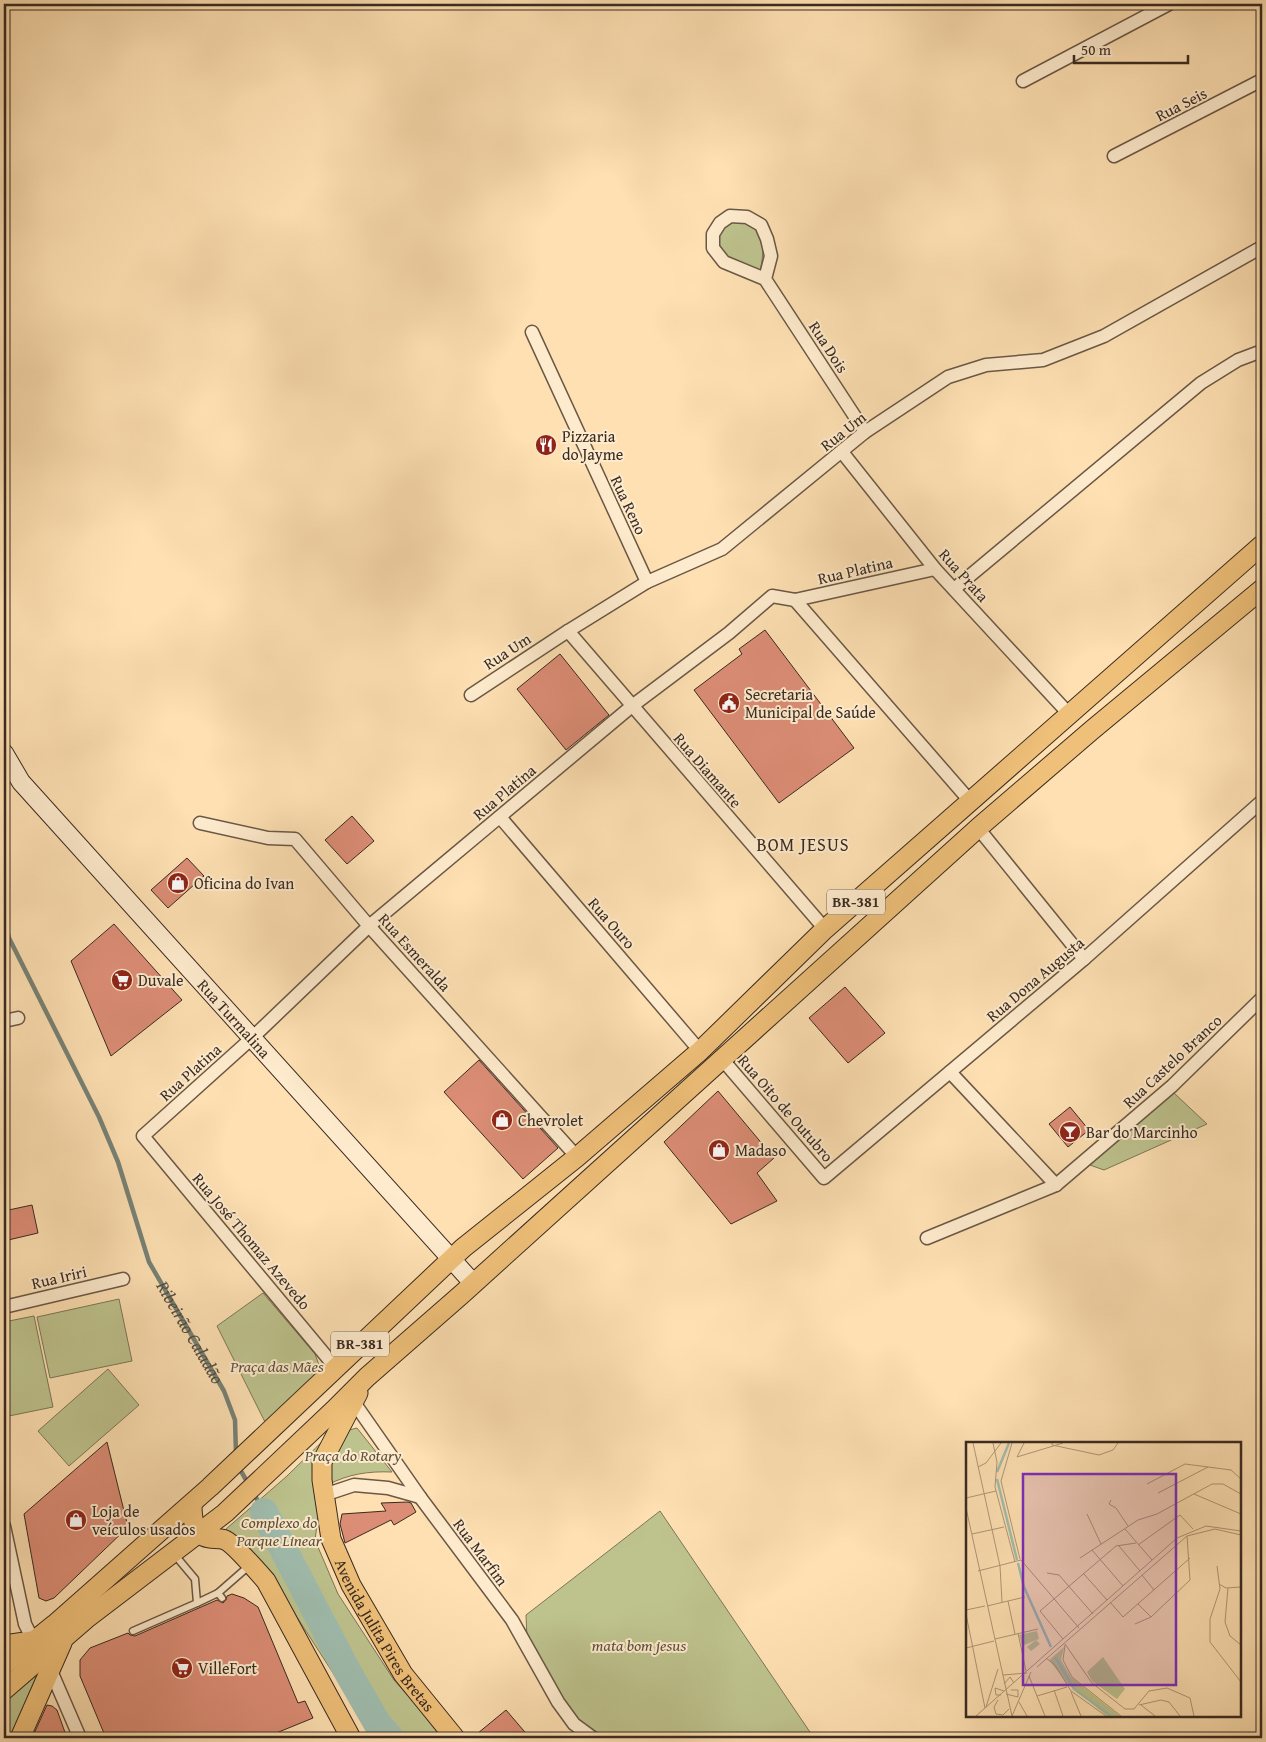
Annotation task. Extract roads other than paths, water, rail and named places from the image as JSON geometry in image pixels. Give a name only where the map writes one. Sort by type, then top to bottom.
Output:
[{"type":"main road","name":"BR-381","points":[[192,1504],[463,1248],[577,1157],[700,1051],[825,929],[1262,545]]},
{"type":"main road","name":"BR-381","points":[[204,1535],[367,1377],[978,828],[1123,704],[1262,589]]},
{"type":"main road","name":"Rua Turmalina","points":[[4,753],[21,782],[473,1283]]},
{"type":"main road","name":"Avenida Julita Pires Bretas","points":[[367,1377],[322,1462],[324,1495],[331,1539],[351,1586],[403,1674],[455,1738]]},
{"type":"main road","points":[[192,1504],[194,1526],[204,1535],[225,1540],[266,1581],[351,1738]]},
{"type":"main road","points":[[20,1738],[42,1655],[55,1624],[192,1504]]},
{"type":"main road","points":[[4,1690],[42,1655],[86,1619],[173,1553],[204,1535]]},
{"type":"main road","points":[[4,1645],[42,1655]]},
{"type":"main road","points":[[4,1665],[42,1655]]},
{"type":"street","points":[[1023,81],[1169,4]]},
{"type":"street","name":"Rua Seis","points":[[1114,156],[1262,80]]},
{"type":"street","points":[[730,216],[747,217],[761,225],[771,256],[765,279],[724,262],[713,248],[713,234],[720,223],[730,216]]},
{"type":"street","name":"Rua Um","points":[[470,695],[647,582],[722,549],[865,432],[948,378],[986,365],[1043,360],[1104,336],[1262,248]]},
{"type":"street","name":"Rua Dois","points":[[765,279],[865,432]]},
{"type":"street","name":"Rua Reno","points":[[532,332],[647,582]]},
{"type":"street","points":[[954,589],[1201,383],[1238,360],[1262,351]]},
{"type":"street","name":"Rua Prata","points":[[842,452],[935,569],[1069,714]]},
{"type":"street","name":"Rua Platina","points":[[143,1136],[252,1038],[369,926],[632,706],[729,633],[772,596],[795,600],[935,569]]},
{"type":"street","points":[[795,600],[970,801]]},
{"type":"street","name":"Rua Diamante","points":[[568,631],[825,929]]},
{"type":"street","name":"Rua Dona Augusta","points":[[824,1178],[1084,960],[1262,801]]},
{"type":"street","name":"Rua Ouro","points":[[500,817],[700,1051]]},
{"type":"street","name":"Rua Esmeralda","points":[[200,823],[268,838],[295,839],[369,926],[577,1157]]},
{"type":"street","points":[[978,828],[1084,960]]},
{"type":"street","name":"Rua Castelo Branco","points":[[927,1238],[1056,1185],[1172,1086],[1262,998]]},
{"type":"street","points":[[4,1021],[18,1018]]},
{"type":"street","name":"Rua Oito de Outubro","points":[[722,1060],[824,1178]]},
{"type":"street","points":[[950,1072],[1056,1185]]},
{"type":"street","name":"Rua José Thomaz Azevedo","points":[[143,1136],[336,1368]]},
{"type":"street","name":"Rua Iriri","points":[[4,1307],[123,1279]]},
{"type":"street","points":[[334,1410],[353,1401]]},
{"type":"street","name":"Rua Marfim","points":[[353,1401],[420,1497],[512,1620],[558,1702],[574,1724],[594,1738]]},
{"type":"street","points":[[324,1495],[354,1485],[388,1488],[420,1497]]},
{"type":"street","points":[[4,1526],[25,1624],[42,1655],[80,1738]]},
{"type":"lane","points":[[173,1553],[195,1579],[198,1603]]},
{"type":"lane","points":[[133,1632],[198,1603],[220,1596],[251,1564]]},
{"type":"waterway","name":"Ribeirão Caladão","points":[[4,918],[9,938],[99,1117],[118,1162],[149,1262],[224,1391],[235,1420],[236,1454]]},
{"type":"waterway","name":"Ribeirão Caladão","points":[[238,1466],[249,1485]]},
{"type":"waterway","name":"Ribeirão Caladão","points":[[253,1492],[264,1512]]},
{"type":"waterway","name":"Ribeirão Caladão","points":[[264,1512],[346,1669],[377,1723],[390,1738]]},
{"type":"place","name":"Pizzaria do Jayme","points":[[546,445]]},
{"type":"place","name":"Secretaria Municipal de Saúde","points":[[729,703]]},
{"type":"place","name":"Oficina do Ivan","points":[[178,883]]},
{"type":"place","name":"Duvale","points":[[122,980]]},
{"type":"place","name":"Chevrolet","points":[[502,1120]]},
{"type":"place","name":"Bar do Marcinho","points":[[1070,1132]]},
{"type":"place","name":"Madaso","points":[[719,1150]]},
{"type":"place","name":"Loja de veículos usados","points":[[76,1520]]},
{"type":"place","name":"VilleFort","points":[[182,1668]]},
{"type":"district","name":"BOM JESUS","points":[[803,845]]},
{"type":"park label","name":"Praça das Mães","points":[[277,1366]]},
{"type":"park label","name":"Praça do Rotary","points":[[353,1455]]},
{"type":"park label","name":"Complexo do Parque Linear","points":[[279,1531]]},
{"type":"park label","name":"mata bom jesus","points":[[639,1645]]}]
